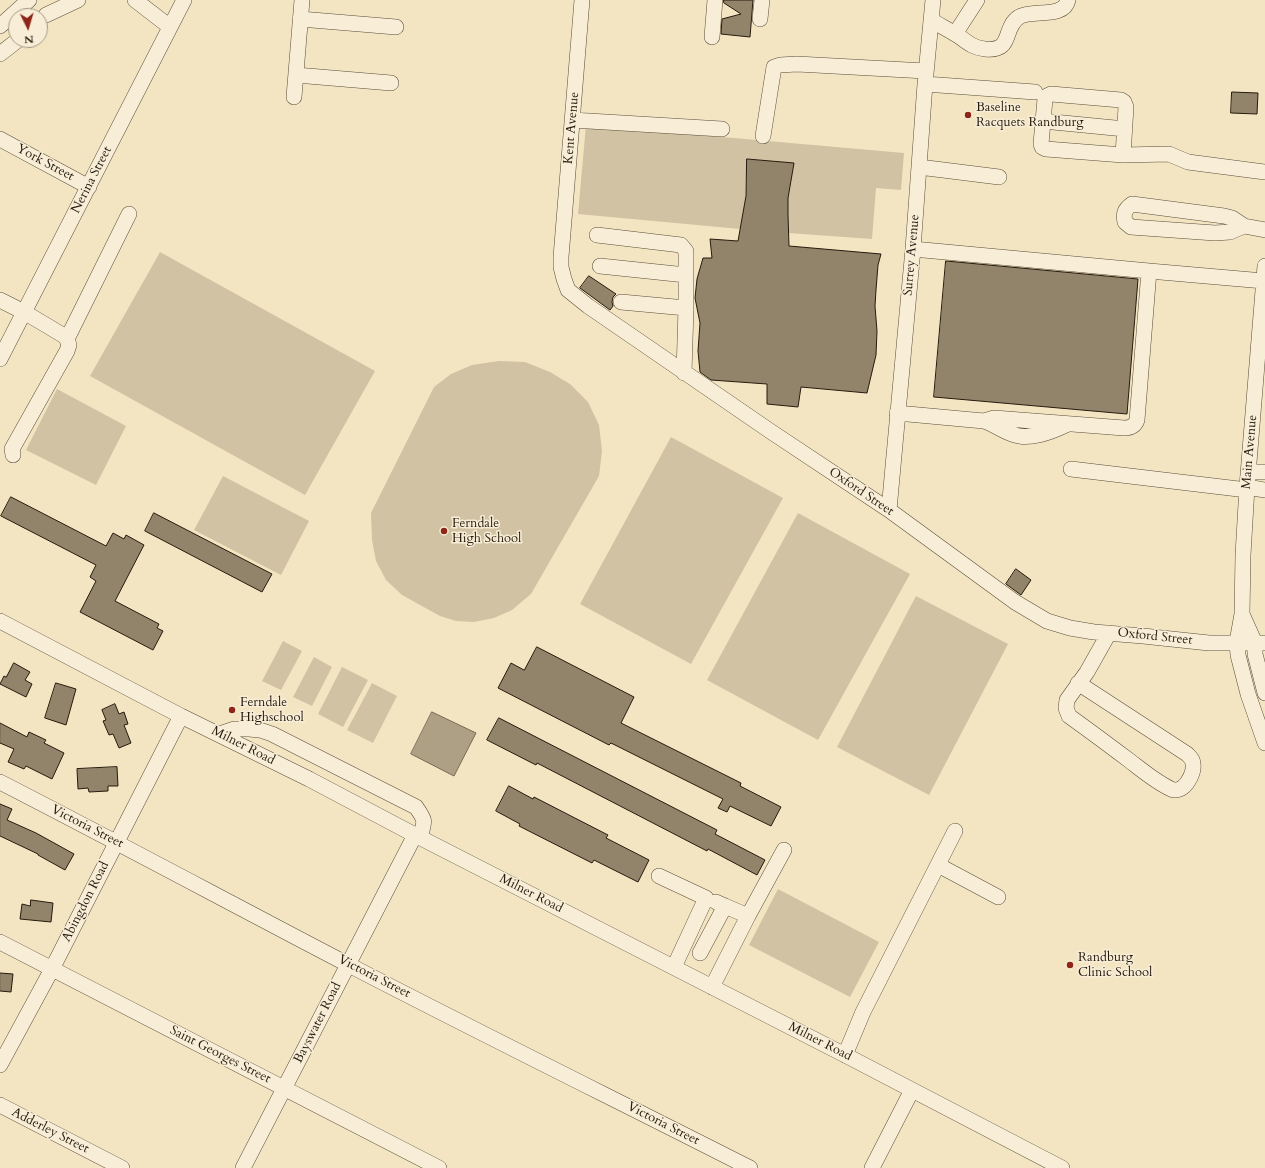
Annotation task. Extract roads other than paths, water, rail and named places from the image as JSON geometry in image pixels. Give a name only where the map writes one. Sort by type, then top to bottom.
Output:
[{"type":"street","points":[[0,26],[29,0]]},
{"type":"street","points":[[48,13],[61,0]]},
{"type":"street","points":[[48,15],[78,0]]},
{"type":"street","name":"Nerina Street","points":[[0,359],[184,0]]},
{"type":"street","points":[[294,97],[302,0]]},
{"type":"street","name":"Kent Avenue","points":[[561,256],[582,0]]},
{"type":"street","points":[[712,36],[715,0]]},
{"type":"street","points":[[760,20],[762,0]]},
{"type":"street","name":"Surrey Avenue","points":[[889,510],[913,249],[933,0]]},
{"type":"street","points":[[955,34],[977,0]]},
{"type":"street","points":[[931,20],[973,46],[984,49],[992,49],[1000,47],[1006,42],[1011,25],[1019,17],[1027,14],[1061,10],[1067,4],[1068,0]]},
{"type":"street","points":[[132,1],[170,26]]},
{"type":"street","points":[[300,19],[396,27]]},
{"type":"street","points":[[0,54],[8,48]]},
{"type":"street","points":[[763,136],[774,67],[780,65],[834,65],[1035,92]]},
{"type":"street","points":[[296,75],[391,83]]},
{"type":"street","points":[[1123,155],[1126,106],[1124,102],[1121,100],[1050,94],[1047,96],[1045,99],[1041,144],[1042,148],[1123,155],[1168,154],[1188,162],[1265,172]]},
{"type":"street","points":[[572,120],[722,129]]},
{"type":"street","points":[[1043,121],[1125,129]]},
{"type":"street","name":"York Street","points":[[0,139],[89,186]]},
{"type":"street","points":[[919,167],[1000,178]]},
{"type":"street","points":[[1244,226],[1230,232],[1215,233],[1131,227],[1125,222],[1123,215],[1126,209],[1132,204],[1224,216],[1232,218],[1244,226],[1265,230]]},
{"type":"street","points":[[67,339],[129,214]]},
{"type":"street","points":[[597,235],[681,245],[686,251],[684,373]]},
{"type":"street","points":[[913,249],[1264,281]]},
{"type":"street","name":"Oxford Street","points":[[561,256],[561,267],[568,290],[588,306],[684,373],[889,510],[1015,602],[1047,621],[1070,628],[1109,633],[1209,643],[1238,649],[1260,648]]},
{"type":"street","points":[[600,266],[686,275]]},
{"type":"street","name":"Main Avenue","points":[[1265,266],[1248,472],[1243,555],[1242,614],[1238,649],[1248,694],[1265,743]]},
{"type":"street","points":[[897,413],[984,420],[1004,431],[1019,436],[1042,434],[1069,424],[1131,427],[1136,422],[1149,271]]},
{"type":"street","points":[[0,300],[24,312],[66,337],[69,345],[12,449],[13,455]]},
{"type":"street","points":[[621,302],[686,308]]},
{"type":"street","points":[[1071,469],[1265,490]]},
{"type":"street","points":[[1248,472],[1265,472]]},
{"type":"street","name":"Main Avenue","points":[[1242,614],[1260,648],[1265,693]]},
{"type":"street","name":"Milner Road","points":[[0,621],[181,716],[309,779],[1062,1168]]},
{"type":"street","points":[[1078,683],[1187,754],[1192,759],[1194,770],[1181,789],[1172,790],[1151,777],[1069,716],[1066,708],[1067,700],[1078,683],[1086,672],[1109,633]]},
{"type":"street","name":"Abingdon Road","points":[[0,1065],[52,969],[181,716]]},
{"type":"street","name":"Bayswater Road","points":[[219,734],[234,729],[260,730],[279,738],[416,807],[425,823],[349,965],[244,1168]]},
{"type":"street","name":"Victoria Street","points":[[0,782],[349,965],[750,1168]]},
{"type":"street","points":[[845,1055],[864,1012],[955,831]]},
{"type":"street","points":[[712,987],[784,850]]},
{"type":"street","points":[[938,865],[998,897]]},
{"type":"street","points":[[658,876],[748,916]]},
{"type":"street","points":[[674,967],[706,898]]},
{"type":"street","points":[[700,953],[725,906]]},
{"type":"street","name":"Saint Georges Street","points":[[0,942],[439,1168]]},
{"type":"street","points":[[872,1168],[912,1090]]},
{"type":"street","name":"Adderley Street","points":[[0,1105],[122,1168]]},
{"type":"place","name":"Baseline Racquets Randburg","points":[[968,115]]},
{"type":"place","name":"Ferndale High School","points":[[444,531]]},
{"type":"place","name":"Ferndale Highschool","points":[[232,710]]},
{"type":"place","name":"Randburg Clinic School","points":[[1070,965]]}]
